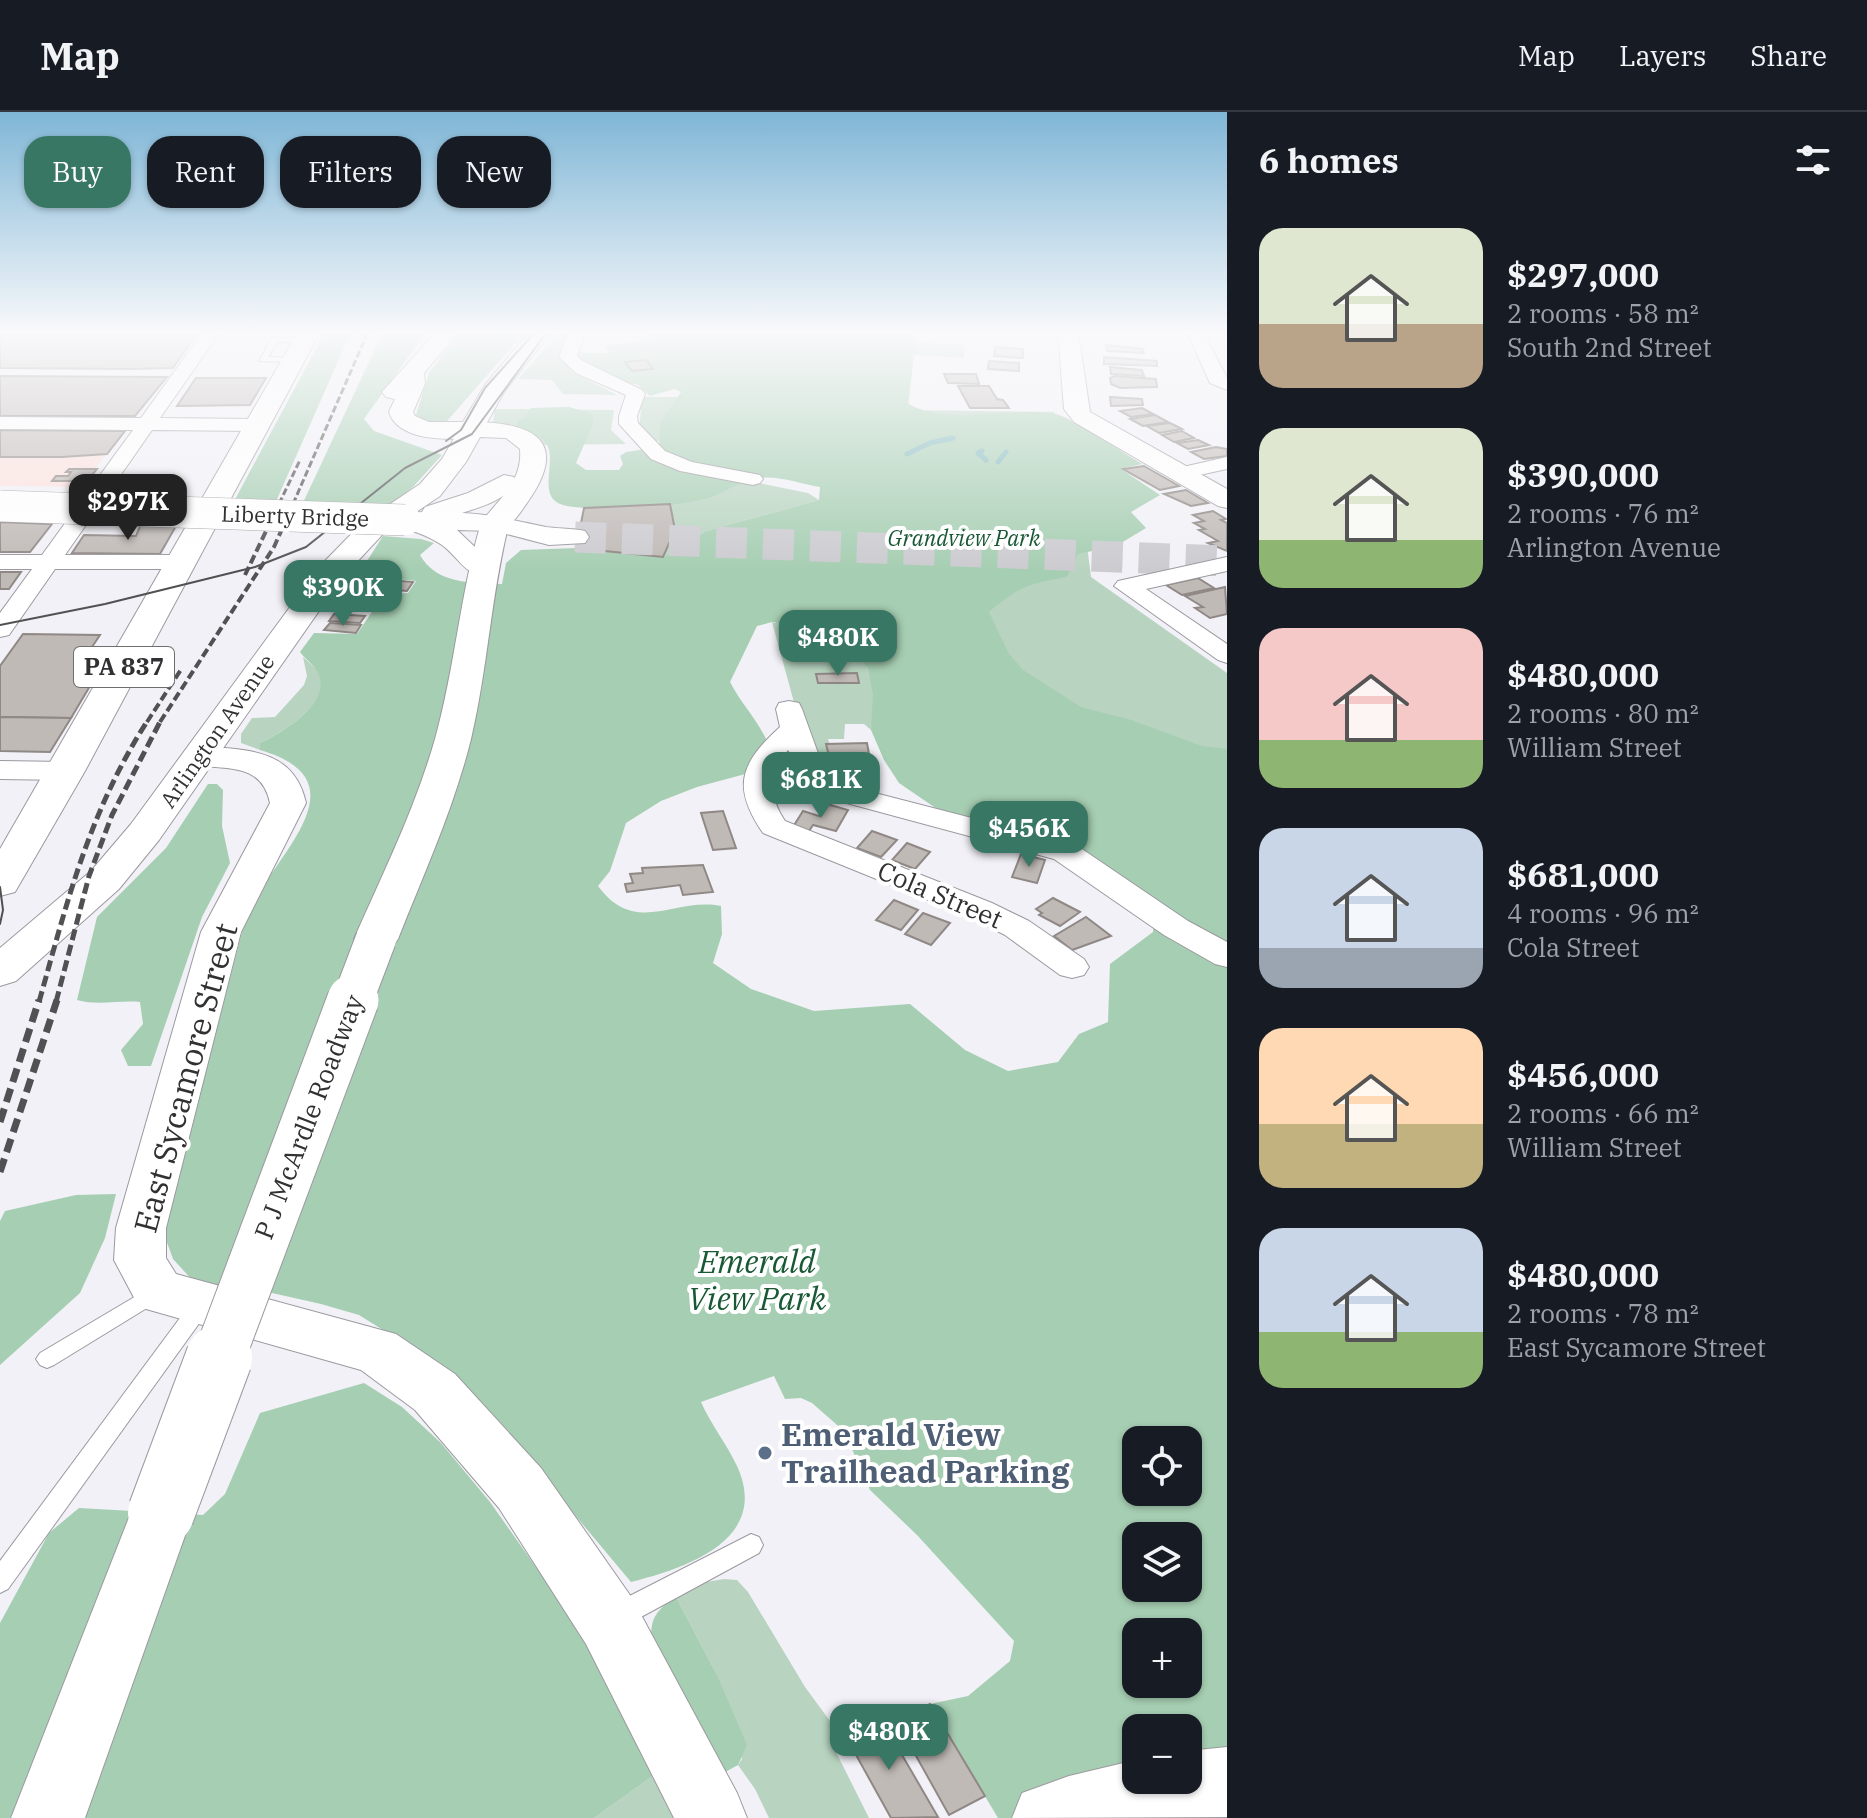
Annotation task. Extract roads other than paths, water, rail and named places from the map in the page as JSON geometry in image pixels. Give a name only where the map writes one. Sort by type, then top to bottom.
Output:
[{"type":"main road","name":"PA 837","points":[[0,883],[66,771],[264,412]]},
{"type":"main road","points":[[402,412],[402,419],[421,428],[509,449],[514,485],[513,507],[495,523]]},
{"type":"main road","name":"Arlington Avenue","points":[[0,971],[105,880],[145,832],[331,572],[372,529],[430,490],[453,462],[456,435],[475,412]]},
{"type":"main road","points":[[453,521],[490,493],[514,485]]},
{"type":"main road","points":[[453,521],[495,523],[549,536],[575,523],[536,503],[514,485]]},
{"type":"main road","name":"Liberty Bridge","points":[[0,506],[453,521]]},
{"type":"main road","points":[[453,521],[464,547],[482,568]]},
{"type":"main road","name":"P J McArdle Roadway","points":[[48,1818],[376,939],[436,795],[468,676],[482,568],[495,523]]},
{"type":"street","points":[[0,630],[156,412]]},
{"type":"street","points":[[630,412],[629,424],[658,455],[679,465],[753,479]]},
{"type":"street","points":[[1078,412],[1082,417],[1227,500]]},
{"type":"street","points":[[0,423],[257,425]]},
{"type":"street","points":[[1181,473],[1227,463]]},
{"type":"street","points":[[0,562],[180,562]]},
{"type":"street","points":[[1220,571],[1126,586],[1227,655]]},
{"type":"street","name":"Cola Street","points":[[1072,967],[1017,928],[981,910],[774,827],[757,797],[758,782],[792,719],[815,775],[838,792],[1065,852],[1176,928],[1227,956]]},
{"type":"street","name":"East Sycamore Street","points":[[180,1297],[140,1260],[141,1228],[221,932],[288,803],[287,789],[281,776],[268,766],[199,756]]},
{"type":"street","points":[[0,770],[66,771]]},
{"type":"street","points":[[180,1297],[377,1351],[435,1392],[520,1488],[609,1621],[712,1818]]},
{"type":"street","points":[[1047,1818],[1118,1797],[1170,1787],[1227,1782]]},
{"type":"lane","points":[[47,1359],[180,1297]]},
{"type":"lane","points":[[0,1581],[180,1297]]},
{"type":"lane","points":[[609,1621],[693,1573],[751,1545]]},
{"type":"waterway","points":[[907,454],[930,443],[953,438]]},
{"type":"waterway","points":[[982,451],[978,453],[986,460]]},
{"type":"waterway","points":[[998,462],[1006,452]]},
{"type":"tunnel","points":[[575,537],[1227,561]]},
{"type":"tram line","points":[[446,441],[461,430],[472,412]]},
{"type":"tram line","points":[[0,625],[105,604],[255,567],[306,547],[405,468],[472,434],[488,412]]},
{"type":"tram line","points":[[0,887],[3,910],[0,924]]},
{"type":"railway","points":[[293,504],[333,412]]},
{"type":"railway","points":[[279,504],[300,460]]},
{"type":"railway","points":[[245,575],[280,502]]},
{"type":"railway","points":[[160,722],[274,547],[294,502]]},
{"type":"railway","points":[[147,722],[182,668]]},
{"type":"railway","points":[[39,1002],[95,822],[148,720]]},
{"type":"railway","points":[[56,1002],[89,876],[112,815],[161,720]]},
{"type":"railway","points":[[0,1122],[39,1000]]},
{"type":"railway","points":[[0,1172],[57,1000]]},
{"type":"place","name":"Emerald View Trailhead Parking","points":[[765,1453]]},
{"type":"park label","name":"Grandview Park","points":[[964,538]]},
{"type":"park label","name":"Emerald View Park","points":[[757,1280]]}]
